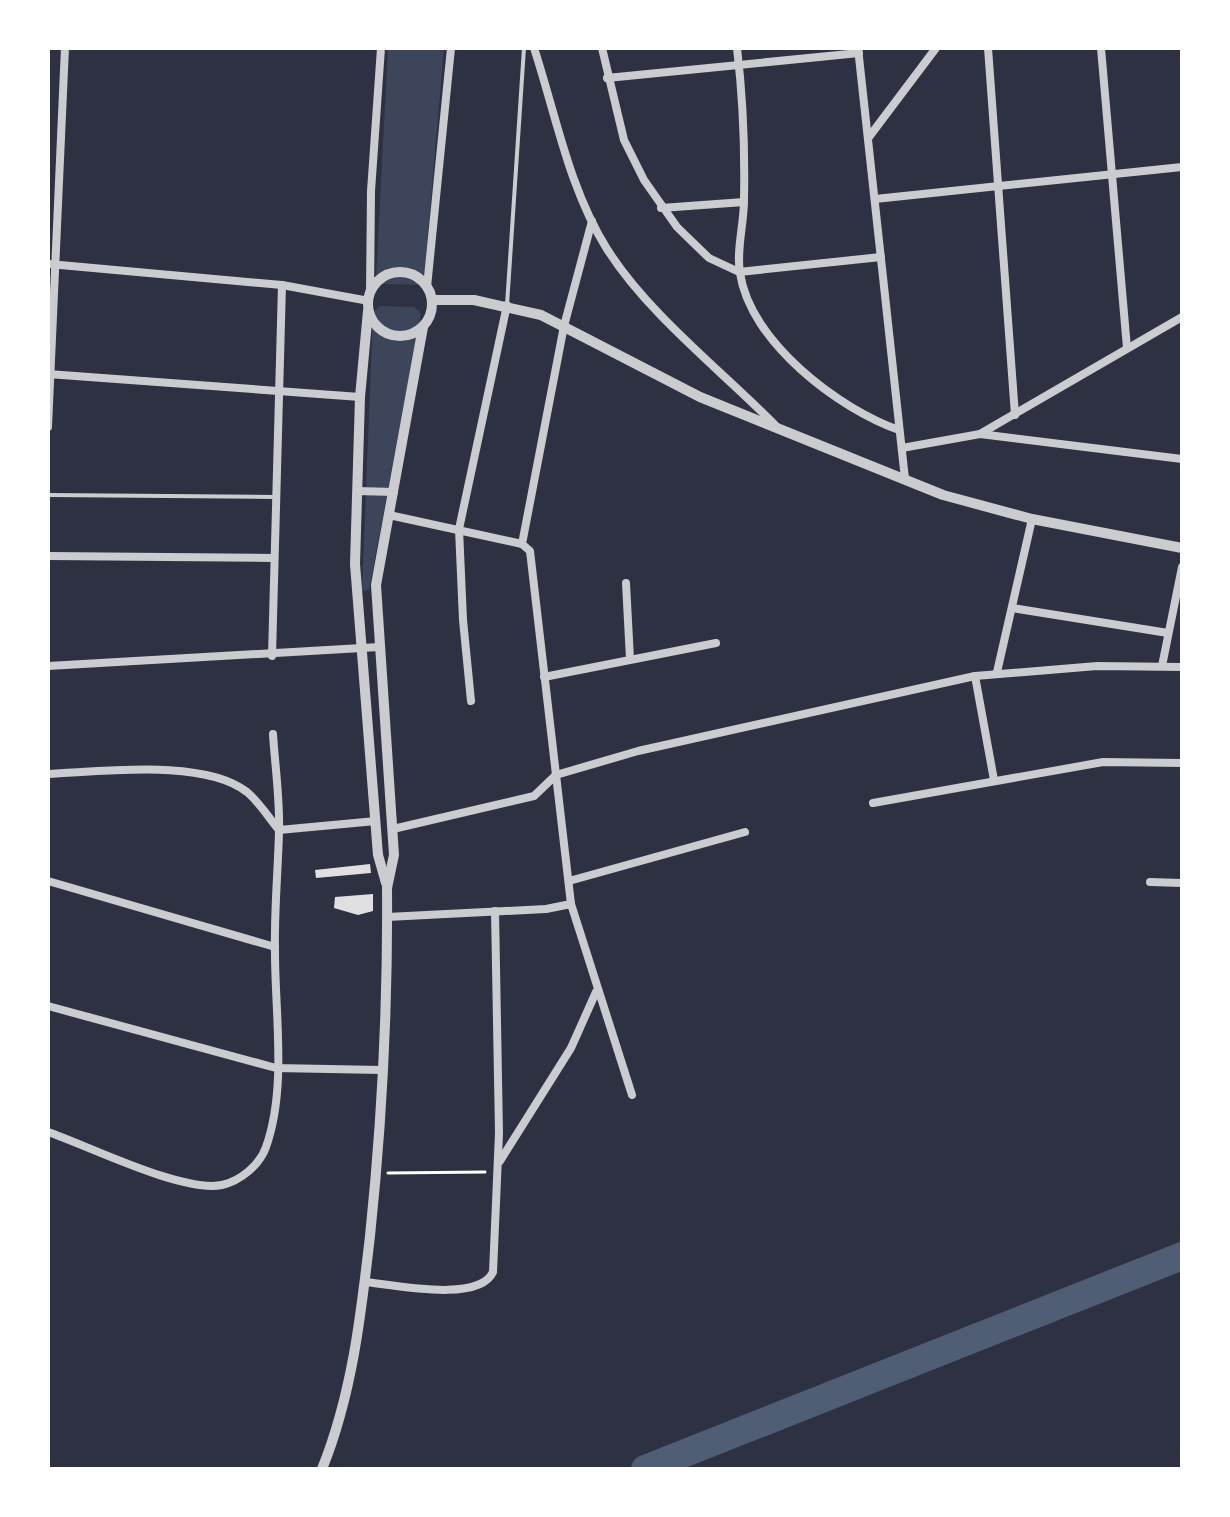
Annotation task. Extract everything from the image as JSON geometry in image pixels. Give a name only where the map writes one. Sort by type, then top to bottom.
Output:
[{"type":"street","points":[[48,427],[51,264],[65,48]]},
{"type":"street","points":[[381,48],[371,191],[369,302],[360,397],[356,597],[378,855],[387,888]]},
{"type":"street","points":[[427,287],[451,48]]},
{"type":"street","points":[[534,48],[570,165],[592,221],[608,251],[660,312],[780,429]]},
{"type":"street","points":[[602,48],[624,140],[661,208],[709,258],[739,272],[881,257]]},
{"type":"street","points":[[737,48],[744,202],[739,272],[757,315],[790,358],[844,404],[867,418],[899,430]]},
{"type":"street","points":[[868,137],[936,48]]},
{"type":"street","points":[[988,48],[1015,415]]},
{"type":"street","points":[[1101,48],[1127,348]]},
{"type":"street","points":[[607,78],[858,51],[905,479]]},
{"type":"street","points":[[875,199],[1182,167]]},
{"type":"street","points":[[661,208],[744,202]]},
{"type":"street","points":[[522,544],[564,326],[592,221]]},
{"type":"street","points":[[51,264],[282,285],[369,302]]},
{"type":"street","points":[[322,1469],[345,1403],[365,1282],[376,1173],[387,888],[394,855],[376,596],[423,327],[430,315],[432,300],[427,287],[418,277],[404,272],[390,273],[378,281],[369,302],[383,331],[396,336],[410,335],[423,327]]},
{"type":"street","points":[[272,656],[282,285]]},
{"type":"street","points":[[432,300],[507,305],[564,326],[700,397],[943,495],[1032,519],[1182,548]]},
{"type":"street","points":[[471,701],[459,529],[507,305]]},
{"type":"street","points":[[980,434],[1182,317]]},
{"type":"street","points":[[49,374],[278,394],[360,397]]},
{"type":"street","points":[[902,448],[980,434],[1182,459]]},
{"type":"street","points":[[357,491],[394,492]]},
{"type":"street","points":[[389,515],[522,544],[530,551],[571,904],[632,1095]]},
{"type":"street","points":[[997,672],[1032,519]]},
{"type":"street","points":[[48,556],[274,558]]},
{"type":"street","points":[[1162,666],[1182,567]]},
{"type":"street","points":[[626,583],[630,659]]},
{"type":"street","points":[[356,597],[376,596]]},
{"type":"street","points":[[1012,608],[1168,633]]},
{"type":"street","points":[[544,677],[716,643]]},
{"type":"street","points":[[48,666],[272,656],[379,647]]},
{"type":"street","points":[[393,829],[534,796],[556,775],[638,751],[975,676],[997,672],[1182,667]]},
{"type":"street","points":[[975,676],[994,780]]},
{"type":"street","points":[[48,1132],[175,1180],[203,1186],[223,1185],[247,1172],[261,1159],[274,1105],[276,1068],[275,947],[279,830],[273,734]]},
{"type":"street","points":[[873,803],[1103,762],[1182,763]]},
{"type":"street","points":[[48,774],[169,772],[217,778],[248,793],[279,830]]},
{"type":"street","points":[[279,830],[376,821]]},
{"type":"street","points":[[569,881],[745,832]]},
{"type":"street","points":[[48,881],[275,947]]},
{"type":"street","points":[[1150,882],[1182,883]]},
{"type":"street","points":[[387,917],[571,904]]},
{"type":"street","points":[[365,1282],[470,1290],[489,1280],[495,1255],[499,1167],[495,911]]},
{"type":"street","points":[[499,1167],[571,1048],[597,991]]},
{"type":"street","points":[[48,1006],[276,1068],[382,1070]]},
{"type":"lane","points":[[507,305],[524,48]]},
{"type":"lane","points":[[48,495],[275,497]]},
{"type":"path","points":[[376,1173],[499,1167]]},
{"type":"shaded area","points":[[388,48],[444,48],[424,279],[419,285],[382,284],[376,277]]},
{"type":"shaded area","points":[[379,306],[414,307],[421,313],[369,590],[362,591],[373,313]]},
{"type":"building","points":[[370,864],[371,873],[316,878],[315,870]]},
{"type":"building","points":[[373,894],[373,911],[358,915],[334,908],[335,897]]},
{"type":"waterway","points":[[645,1469],[1182,1256]]}]
